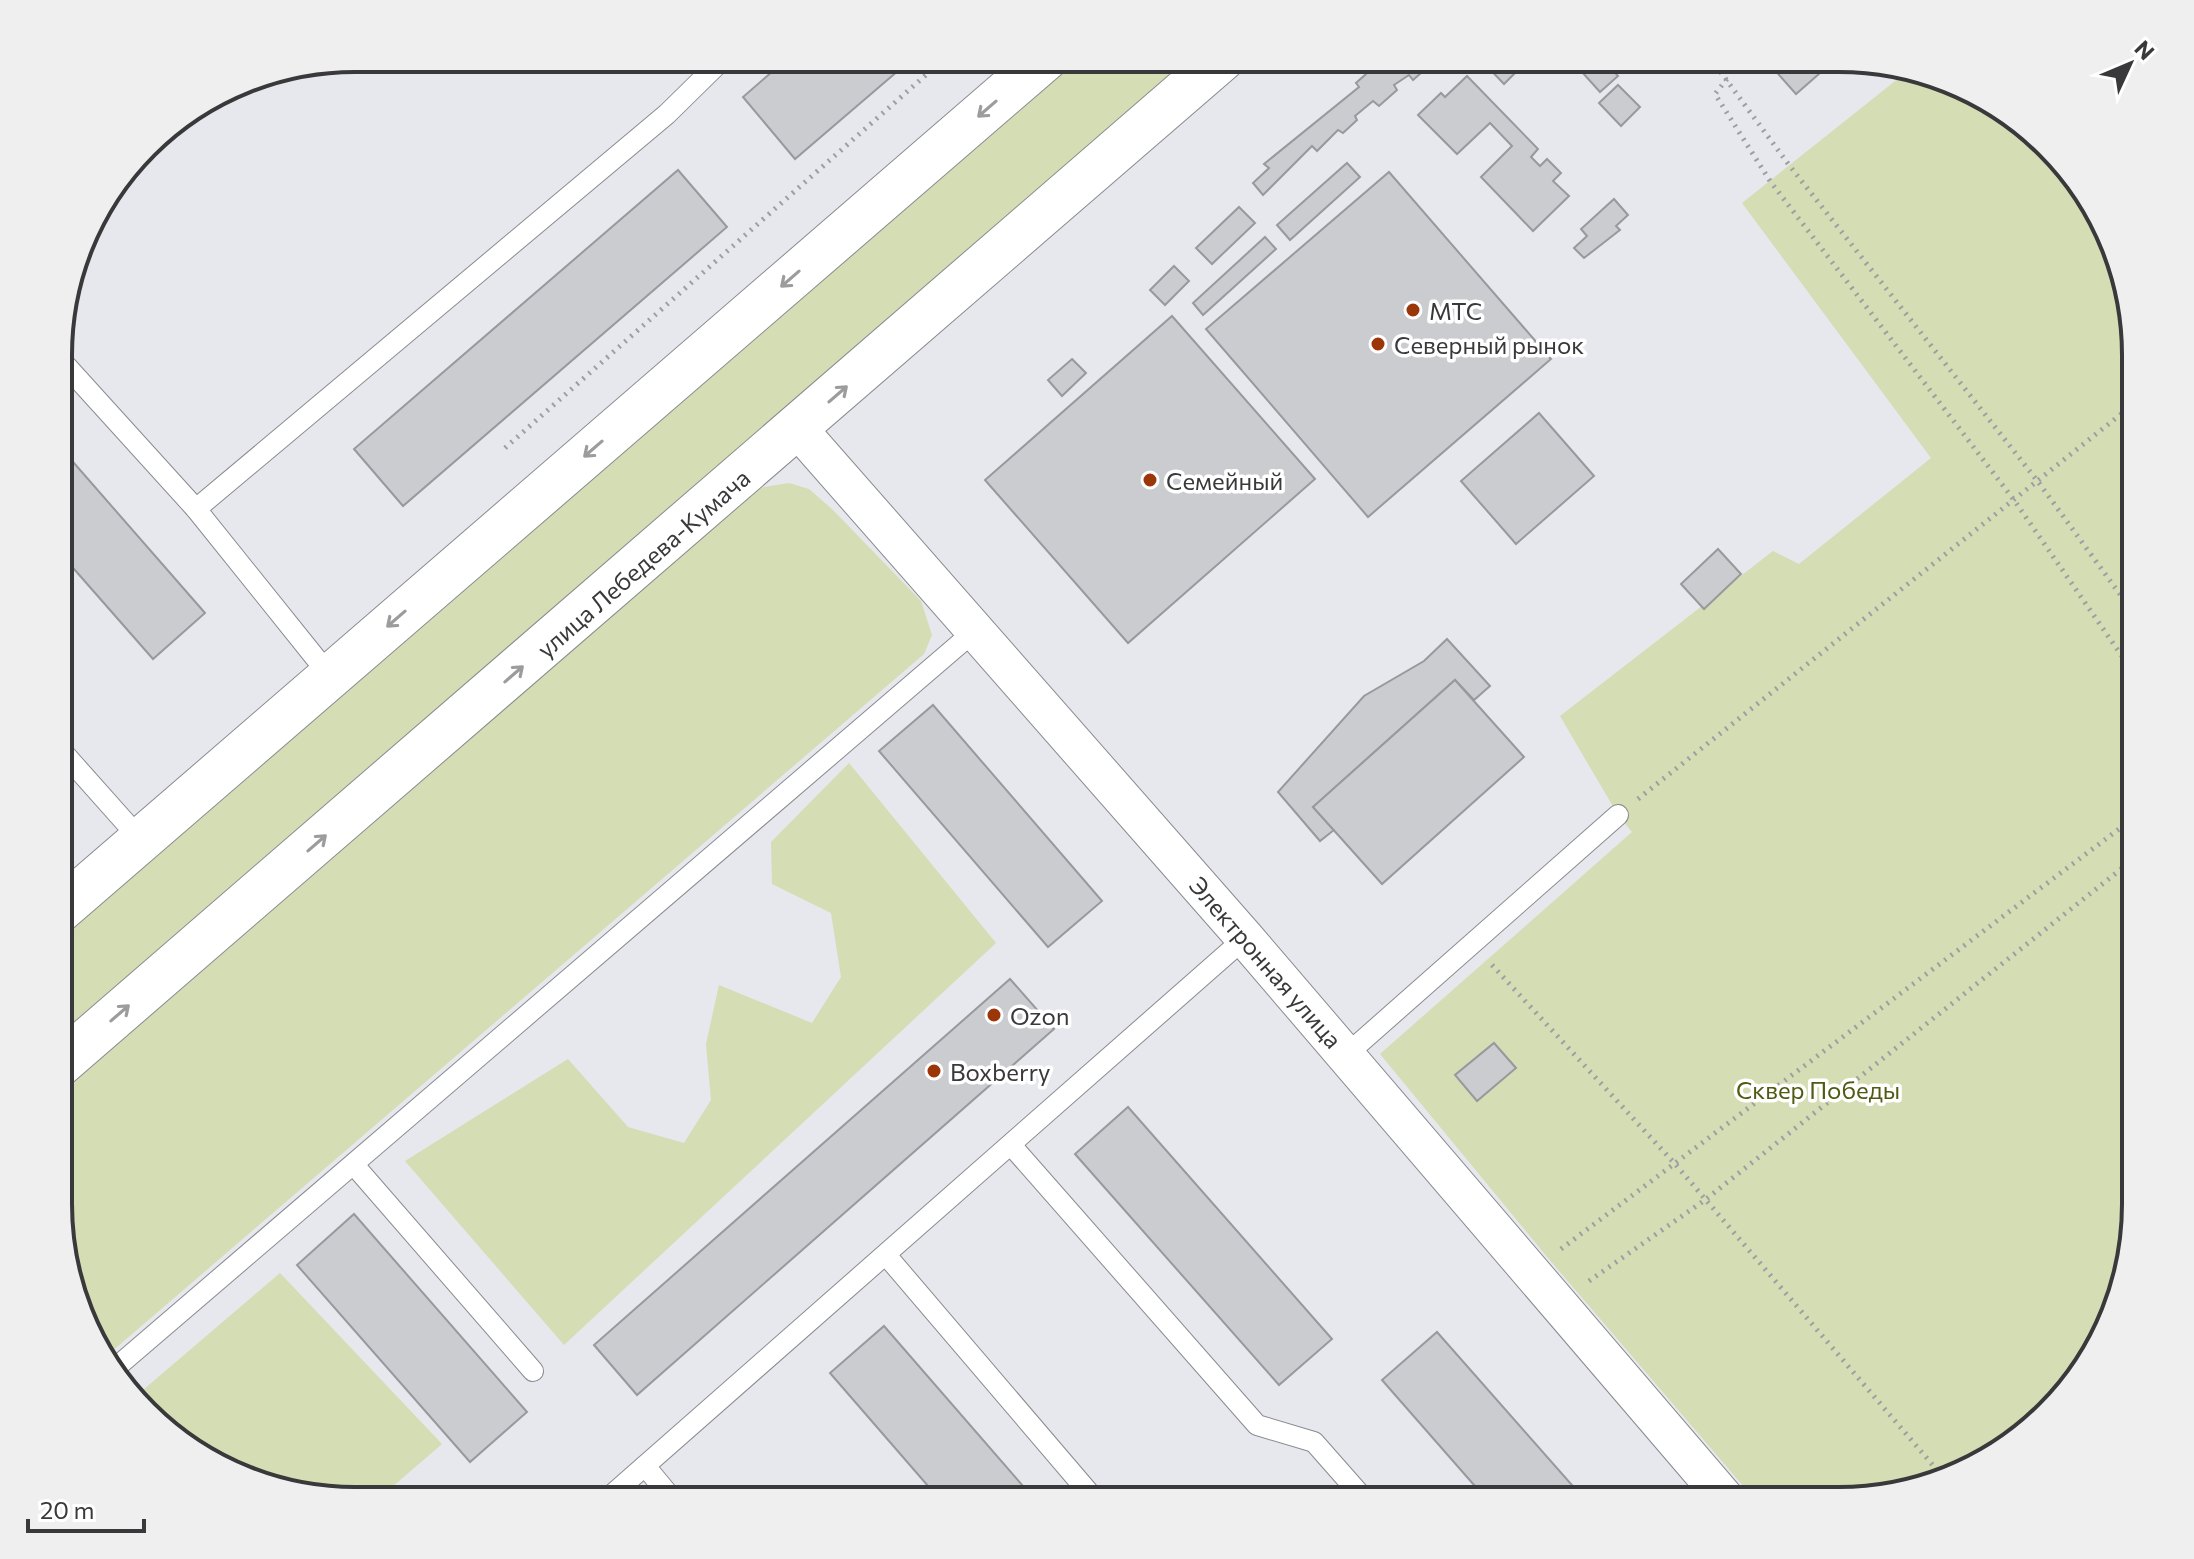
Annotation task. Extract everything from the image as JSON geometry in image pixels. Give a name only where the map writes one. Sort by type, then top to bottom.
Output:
[{"type":"street","points":[[73,899],[1029,72]]},
{"type":"street","name":"улица Лебедева-Кумача","points":[[73,1053],[798,429],[1206,73]]},
{"type":"street","name":"Электронная улица","points":[[798,429],[977,629],[1245,938],[1715,1487]]},
{"type":"lane","points":[[196,509],[667,114],[710,72]]},
{"type":"lane","points":[[72,372],[196,509],[330,676]]},
{"type":"lane","points":[[121,1363],[977,629]]},
{"type":"lane","points":[[72,763],[141,840]]},
{"type":"lane","points":[[1346,1055],[1618,815]]},
{"type":"lane","points":[[622,1486],[1245,938]]},
{"type":"lane","points":[[1011,1145],[1257,1425],[1314,1442],[1353,1487]]},
{"type":"lane","points":[[354,1165],[533,1371]]},
{"type":"lane","points":[[886,1255],[1084,1486]]},
{"type":"lane","points":[[645,1466],[662,1486]]},
{"type":"path","points":[[505,448],[929,72]]},
{"type":"path","points":[[1722,73],[1789,165],[2039,483],[2121,596]]},
{"type":"path","points":[[1727,79],[1715,94],[1770,181],[2014,500],[2121,655]]},
{"type":"path","points":[[1618,815],[2039,483],[2121,415]]},
{"type":"path","points":[[1531,1274],[1548,1258],[1676,1165],[2122,827]]},
{"type":"path","points":[[1559,1306],[1576,1290],[1705,1200],[2122,869]]},
{"type":"path","points":[[1487,960],[1676,1165],[1936,1469]]},
{"type":"green space","points":[[1052,72],[1174,73],[73,1023],[73,922],[320,704]]},
{"type":"green space","name":"Сквер Победы","points":[[1899,78],[1930,87],[1964,101],[1996,120],[2026,142],[2052,168],[2093,230],[2107,264],[2120,318],[2122,1204],[2117,1259],[2107,1295],[2084,1346],[2052,1391],[2026,1417],[1964,1458],[1930,1472],[1876,1485],[1744,1487],[1548,1258],[1380,1054],[1632,832],[1618,815],[1560,716],[1773,551],[1799,564],[1931,458],[1742,203]]},
{"type":"green space","points":[[789,483],[809,489],[921,601],[932,635],[924,654],[113,1350],[87,1295],[74,1241],[73,1077],[743,498],[764,487]]},
{"type":"green space","points":[[849,763],[996,943],[564,1345],[405,1161],[568,1059],[628,1127],[684,1143],[711,1100],[706,1044],[719,985],[812,1023],[841,977],[831,913],[772,884],[771,842]]},
{"type":"green space","points":[[280,1273],[442,1444],[393,1486],[336,1486],[300,1482],[264,1472],[213,1449],[168,1417],[142,1391]]},
{"type":"building","points":[[772,72],[896,72],[795,159],[743,97]]},
{"type":"building","points":[[1368,73],[1421,73],[1413,80],[1409,75],[1394,85],[1397,90],[1379,106],[1373,101],[1355,116],[1357,120],[1343,133],[1338,130],[1317,151],[1312,146],[1263,195],[1253,183],[1269,168],[1264,164],[1359,87],[1356,83]]},
{"type":"building","points":[[1493,73],[1515,73],[1504,84]]},
{"type":"building","points":[[1583,73],[1615,73],[1618,76],[1600,92]]},
{"type":"building","points":[[1777,73],[1820,73],[1796,94]]},
{"type":"building","points":[[1467,76],[1538,149],[1531,157],[1540,166],[1547,159],[1561,173],[1553,181],[1569,196],[1533,231],[1481,177],[1512,146],[1490,123],[1457,154],[1418,115],[1441,93],[1445,97]]},
{"type":"building","points":[[1618,85],[1640,107],[1621,126],[1599,103]]},
{"type":"building","points":[[1347,163],[1360,177],[1290,240],[1277,225]]},
{"type":"building","points":[[678,170],[727,227],[403,506],[354,449]]},
{"type":"building","name":"Северный рынок","points":[[1389,172],[1551,359],[1368,517],[1206,329]]},
{"type":"building","points":[[1614,199],[1628,215],[1616,226],[1620,230],[1584,258],[1574,248],[1587,236],[1581,229]]},
{"type":"building","points":[[1239,207],[1255,223],[1212,264],[1196,248]]},
{"type":"building","points":[[1265,237],[1276,249],[1203,315],[1193,303]]},
{"type":"building","points":[[1174,266],[1189,281],[1165,305],[1150,290]]},
{"type":"building","name":"Семейный","points":[[1172,316],[1315,479],[1128,643],[985,480]]},
{"type":"building","points":[[1072,359],[1086,373],[1062,396],[1048,380]]},
{"type":"building","points":[[1539,413],[1594,476],[1516,544],[1461,481]]},
{"type":"building","points":[[72,461],[205,613],[153,659],[72,567]]},
{"type":"building","points":[[1718,549],[1741,574],[1704,609],[1681,584]]},
{"type":"building","points":[[1447,639],[1490,686],[1474,700],[1455,680],[1313,807],[1334,830],[1320,841],[1278,792],[1364,696],[1424,661]]},
{"type":"building","points":[[1455,680],[1524,757],[1382,884],[1313,807]]},
{"type":"building","points":[[933,705],[1102,901],[1048,947],[879,751]]},
{"type":"building","points":[[1010,979],[1054,1029],[637,1395],[594,1345]]},
{"type":"building","points":[[1494,1043],[1516,1068],[1477,1101],[1455,1075]]},
{"type":"building","points":[[1128,1107],[1332,1339],[1279,1385],[1075,1154]]},
{"type":"building","points":[[354,1214],[527,1412],[470,1462],[297,1265]]},
{"type":"building","points":[[884,1326],[1023,1486],[928,1486],[830,1373]]},
{"type":"building","points":[[1437,1332],[1574,1487],[1476,1487],[1382,1380]]},
{"type":"place","name":"МТС","points":[[1413,310]]},
{"type":"place","name":"Северный рынок","points":[[1378,344]]},
{"type":"place","name":"Семейный","points":[[1150,480]]},
{"type":"place","name":"Ozon","points":[[994,1015]]},
{"type":"place","name":"Boxberry","points":[[934,1071]]}]
